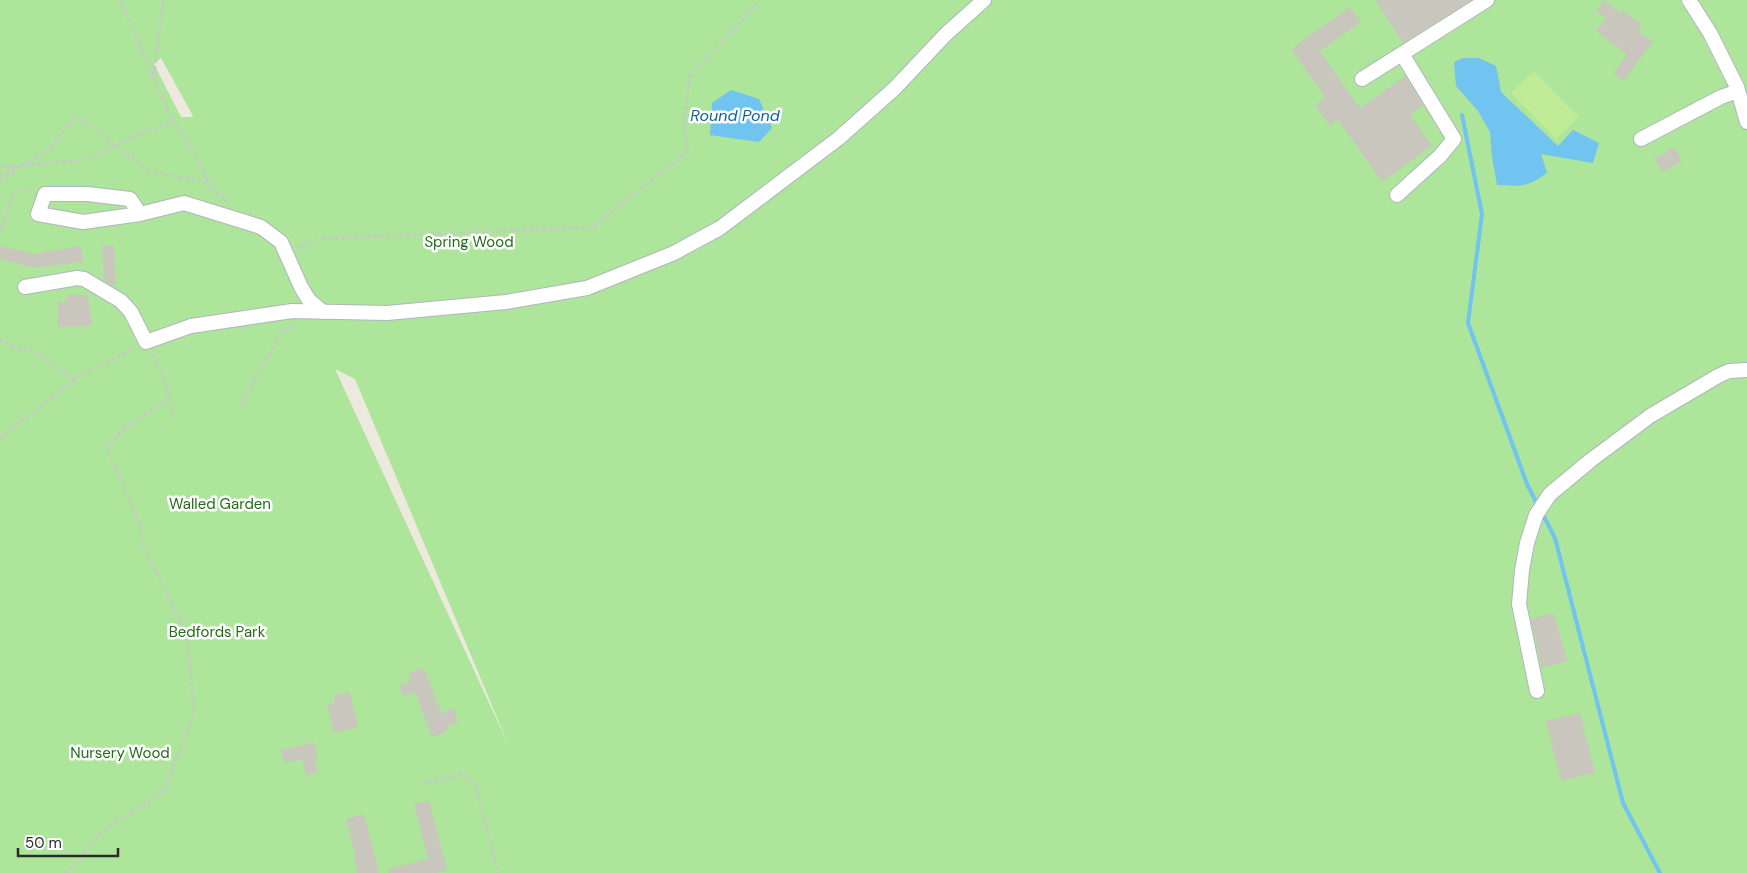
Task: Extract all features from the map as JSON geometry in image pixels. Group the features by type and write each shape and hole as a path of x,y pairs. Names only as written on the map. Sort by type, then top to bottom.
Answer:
{"street":[{"path":"25,287 77,278 84,279 121,301 131,312 146,342 191,326 292,311 387,313 515,301 587,288 674,253 720,228 839,138 895,88 946,34 984,0"},
{"path":"1362,79 1488,0"},
{"path":"1689,0 1710,33 1738,90 1747,122"},
{"path":"1397,195 1440,156 1454,139 1402,54"},
{"path":"1641,139 1738,90"},
{"path":"140,214 130,199 87,194 45,194 38,214 83,222 140,214 184,204 262,228 281,242 301,288 309,300 323,312"},
{"path":"1537,691 1519,604 1527,542 1536,515 1550,494 1590,460 1650,416 1718,376 1734,370 1747,370"}],"path":[{"path":"120,0 174,122 195,153 212,190 226,199 231,218"},
{"path":"154,77 163,0"},
{"path":"286,253 318,239 592,227 688,152 684,122 690,76 748,16 760,0"},
{"path":"0,176 45,153 77,116 147,170 174,176 208,180"},
{"path":"0,166 21,166 86,159 174,122"},
{"path":"0,181 21,166"},
{"path":"0,232 14,193 27,188 45,194"},
{"path":"240,407 282,331 299,323"},
{"path":"0,339 10,346 32,350 75,379"},
{"path":"0,438 75,379 146,342 163,377 175,418"},
{"path":"65,873 73,868 101,832 164,790 194,714 188,635 142,543 141,526 108,449 120,433 169,398"},
{"path":"422,784 462,776 475,783 498,873"}],"green space":[{"path":"0,0 1747,0 1747,873 0,873","holes":["161,58 193,116 192,117 181,117 154,64","335,369 355,379 509,746"]},
{"path":"1534,71 1579,117 1556,139 1511,93"}],"water":[{"path":"1463,58 1479,58 1496,66 1501,92 1558,146 1573,130 1599,143 1593,163 1541,154 1547,173 1529,184 1497,185 1490,132 1478,111 1456,86 1454,62"},
{"name":"Round Pond","path":"731,90 759,99 772,128 759,142 710,135 712,103"}],"building":[{"path":"1375,0 1471,0 1403,43"},
{"path":"1604,0 1621,13 1623,10 1642,25 1638,31 1653,42 1623,81 1613,73 1627,55 1596,31 1606,18 1596,11"},
{"path":"1350,7 1361,22 1320,51 1360,108 1405,76 1423,105 1410,115 1432,146 1382,182 1338,120 1330,126 1315,105 1325,97 1291,49"},
{"path":"1675,147 1682,161 1662,172 1654,159"},
{"path":"114,245 116,284 111,285 104,280 102,246"},
{"path":"0,246 34,254 81,246 83,262 33,268 0,259"},
{"path":"67,295 88,295 92,326 58,327 58,302 67,301"},
{"path":"1554,613 1567,661 1542,668 1531,619"},
{"path":"424,668 441,713 453,708 458,722 446,726 448,731 432,737 415,692 403,696 399,686 411,681 408,673"},
{"path":"350,692 358,727 334,733 327,704 335,702 334,696"},
{"path":"1580,713 1595,773 1561,781 1546,721"},
{"path":"314,742 318,758 315,759 318,772 306,775 302,759 284,763 281,750"},
{"path":"429,801 447,870 436,873 388,873 388,869 428,859 414,804"},
{"path":"364,814 379,873 357,873 354,858 356,857 346,819"}],"waterway":[{"path":"1462,115 1482,214 1468,323 1527,484 1538,506"},
{"path":"1542,513 1555,538 1623,803 1660,873"}],"park label":[{"name":"Spring Wood","path":"469,242"},
{"name":"Walled Garden","path":"220,504"},
{"name":"Bedfords Park","path":"217,632"},
{"name":"Nursery Wood","path":"120,753"}]}
